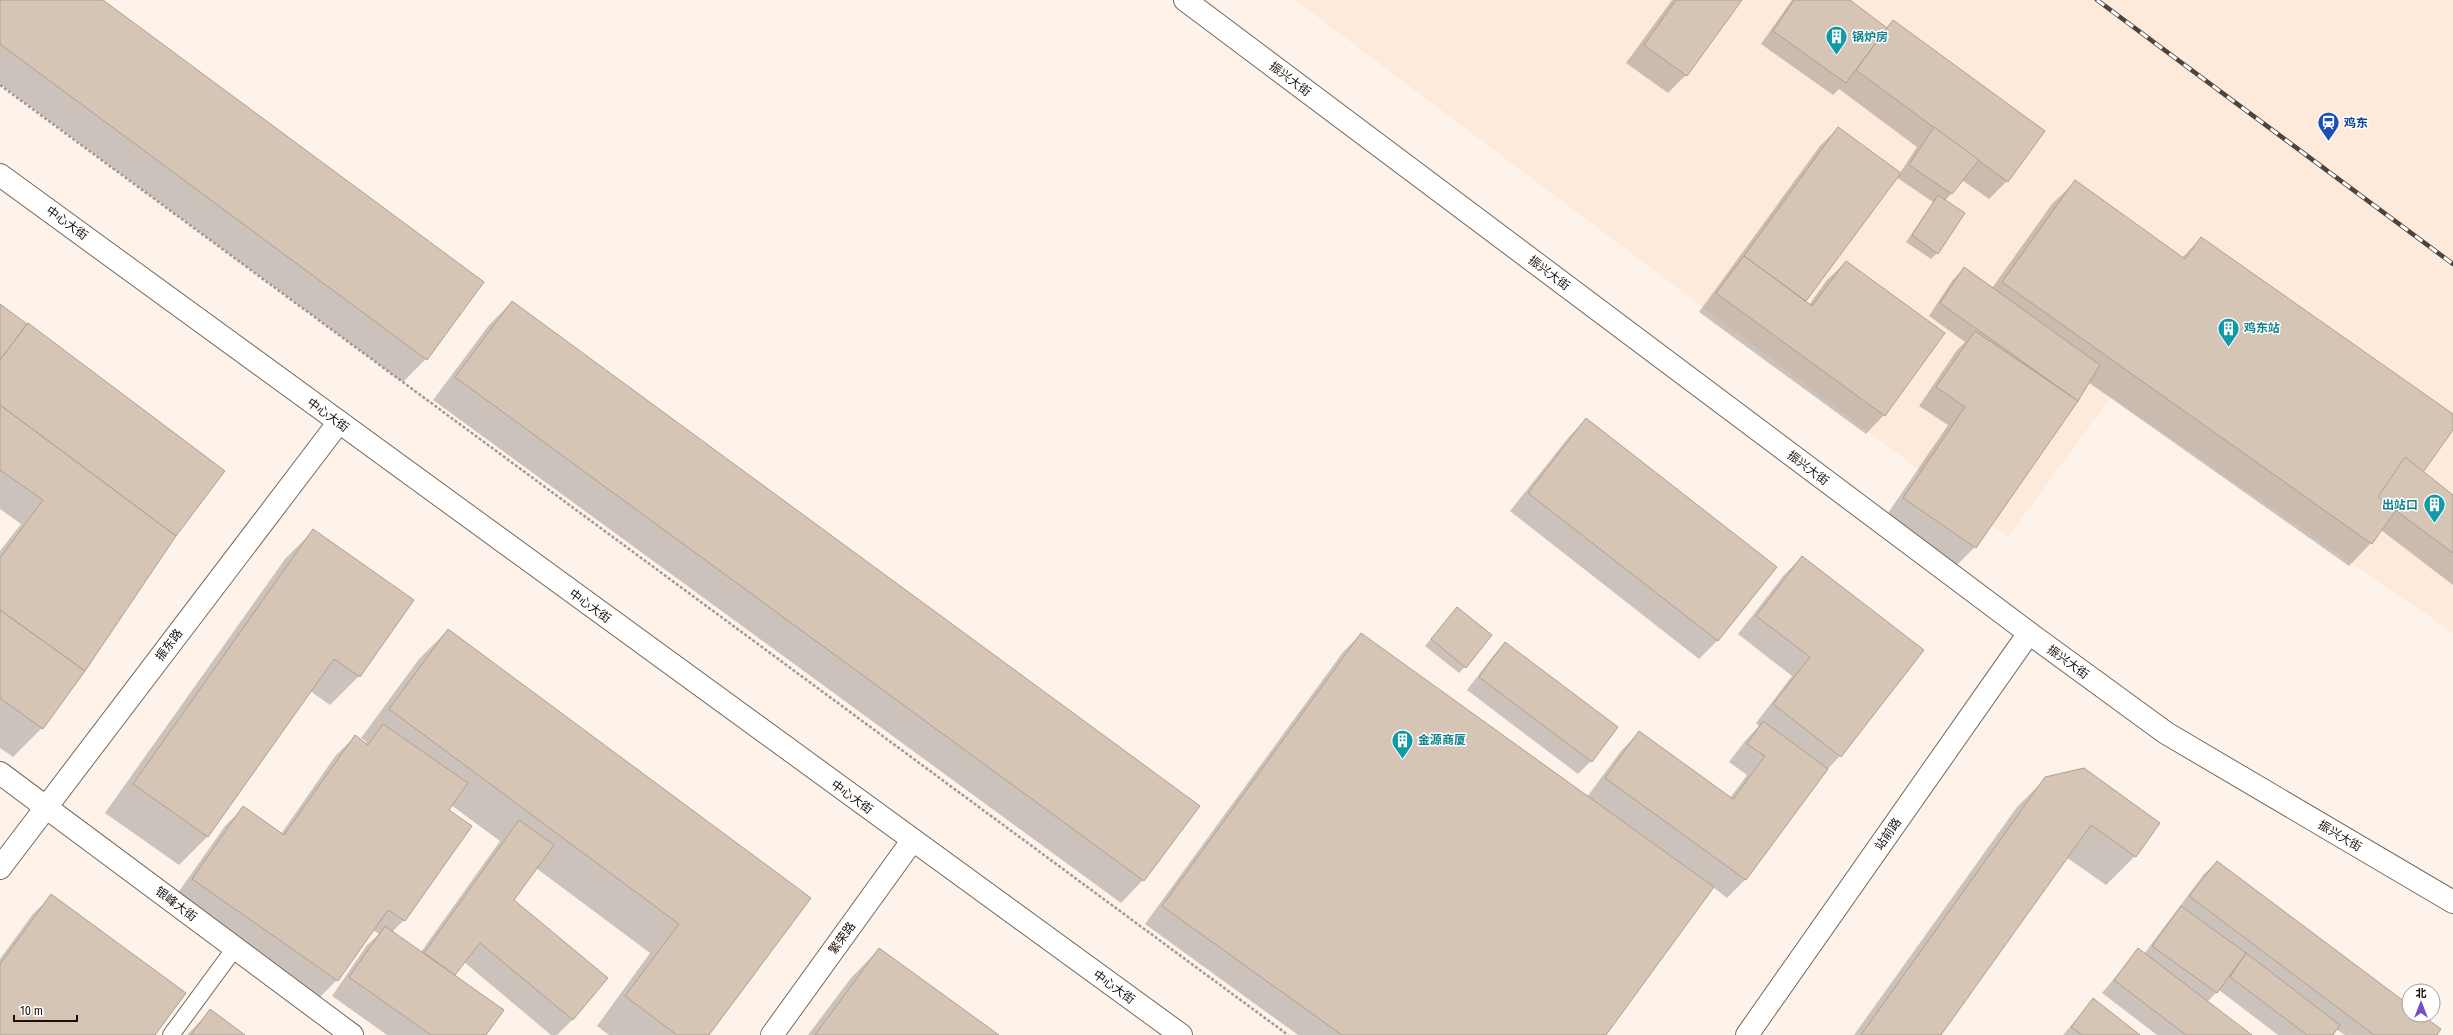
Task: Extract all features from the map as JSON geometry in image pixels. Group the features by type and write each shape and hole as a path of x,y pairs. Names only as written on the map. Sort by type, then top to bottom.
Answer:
{"street":[{"name":"振兴大街","path":"1185,0 2029,633 2166,733 2453,902"},
{"name":"中心大街","path":"0,175 912,841 1181,1035"},
{"name":"振东路","path":"0,868 339,422"},
{"name":"站前路","path":"1747,1035 2029,633"},
{"name":"银峰大街","path":"0,774 352,1035"},
{"name":"繁荣路","path":"772,1035 912,841"}],"lane":[{"path":"171,1035 235,948"}],"path":[{"path":"0,85 1288,1035"}],"shaded area":[{"path":"1295,0 2453,0 2453,633 2111,397 2008,537"}],"building":[{"path":"0,0 103,0 484,282 427,360 0,44"},
{"path":"1676,0 1742,0 1687,76 1644,45"},
{"name":"锅炉房","path":"1794,0 1850,0 1887,28 1846,83 1773,31"},
{"path":"1893,20 2045,131 2008,182 1856,70"},
{"path":"1838,127 1901,173 1806,301 1744,256"},
{"path":"1934,127 1979,160 1952,194 1909,165"},
{"name":"鸡东站","path":"2075,180 2185,259 2201,237 2453,414 2453,430 2372,544 2002,282"},
{"path":"1938,195 1965,213 1938,254 1912,235"},
{"path":"1744,256 1812,306 1846,261 1945,333 1885,416 1716,293"},
{"path":"1964,267 2100,365 2078,401 1940,303"},
{"path":"512,301 1200,806 1144,881 455,377"},
{"path":"0,304 27,324 0,360"},
{"path":"28,323 225,471 176,536 0,405 0,360"},
{"path":"1975,331 2078,401 1976,548 1903,498 1965,407 1936,387"},
{"path":"0,405 176,536 85,671 0,610 0,558 43,500 0,470"},
{"path":"1586,418 1777,567 1718,641 1528,493"},
{"name":"出站口","path":"2405,457 2453,495 2453,553 2378,497"},
{"path":"313,529 414,600 360,677 334,659 208,837 133,784"},
{"path":"1802,556 1924,650 1841,757 1773,704 1810,657 1756,616"},
{"path":"1457,607 1492,635 1466,668 1431,639"},
{"path":"0,610 85,671 43,729 0,698"},
{"path":"448,629 811,898 709,1035 677,1035 625,996 679,924 389,709"},
{"name":"金源商厦","path":"1361,633 1714,887 1606,1035 1342,1035 1162,906"},
{"path":"1505,642 1618,727 1592,762 1479,677"},
{"path":"1763,721 1828,769 1746,880 1605,778 1639,731 1733,799 1765,756 1747,744"},
{"path":"383,724 468,783 449,810 472,826 405,921 388,910 338,981 192,879 243,806 284,835 355,735 368,745"},
{"path":"2084,768 2160,823 2136,857 2091,825 1941,1035 1861,1035 2045,777"},
{"path":"519,820 554,845 514,900 608,978 573,1020 480,943 455,975 424,953"},
{"path":"2217,861 2401,999 2401,1023 2433,1023 2441,1029 2437,1035 2374,1035 2189,896"},
{"path":"51,894 186,993 155,1035 0,1035 0,964"},
{"path":"2181,906 2246,953 2217,993 2152,946"},
{"path":"385,926 504,1010 486,1035 431,1035 349,977"},
{"path":"879,948 999,1035 815,1035"},
{"path":"2138,948 2252,1035 2186,1035 2114,980"},
{"path":"2246,953 2340,1025 2333,1035 2307,1035 2230,977"},
{"path":"2093,998 2140,1035 2082,1035 2071,1027"},
{"path":"210,1009 245,1035 191,1035"}],"railway":[{"path":"2097,0 2453,264"}],"place":[{"name":"锅炉房","path":"1837,56"},
{"name":"鸡东","path":"2329,142"},
{"name":"鸡东站","path":"2228,348"},
{"name":"出站口","path":"2434,524"},
{"name":"金源商厦","path":"1403,760"}]}
